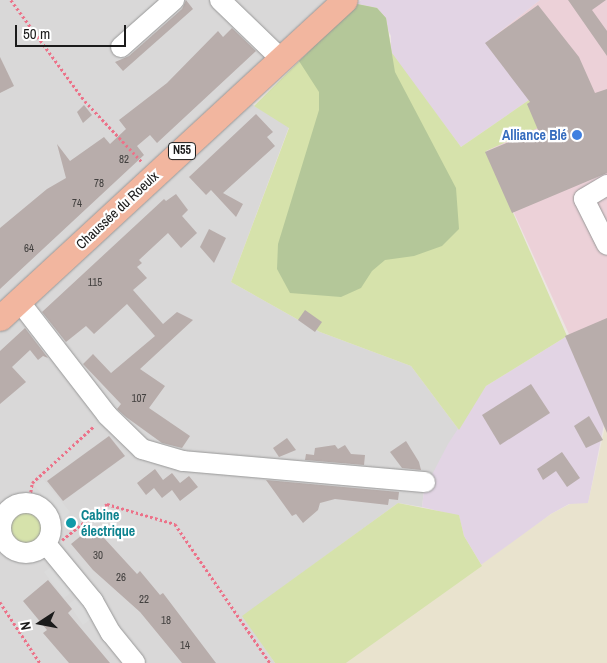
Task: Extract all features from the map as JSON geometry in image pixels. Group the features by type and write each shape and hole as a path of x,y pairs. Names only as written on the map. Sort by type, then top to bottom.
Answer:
{"main road":[{"name":"Chaussée du Roeulx","path":"0,318 345,0"}],"street":[{"path":"121,47 174,0"},
{"path":"220,0 281,60"},
{"path":"607,185 584,199 607,245"},
{"path":"19,301 107,415 142,449 182,461 425,482"},
{"path":"29,502 48,514 52,529 48,546 33,552 16,551 1,533 7,510 29,502"},
{"path":"48,546 93,601 111,633 135,663"}],"path":[{"path":"11,0 85,101 154,176"},
{"path":"29,502 32,483 107,415"},
{"path":"48,546 107,504 175,524 270,663"},
{"path":"0,602 40,663"}],"shaded area":[{"path":"0,0 345,0 240,97 289,127 231,282 320,332 411,366 459,430 424,490 422,507 398,503 243,616 275,663 0,663"},
{"path":"361,0 540,0 488,41 529,100 461,147 391,53 391,36 377,8 357,4"},
{"path":"540,0 607,0 607,418 486,151 540,126 529,100 488,41"},
{"path":"567,336 605,419 588,504 569,504 551,514 482,566 464,536 459,516 422,507 424,490 448,444 486,386"},
{"path":"607,418 607,663 346,663 551,514 570,504 588,503"},
{"path":"43,479 70,512 62,519 34,485"},
{"path":"52,566 73,591 64,598 44,572"},
{"path":"78,597 92,618 83,625 69,604"}],"green space":[{"path":"357,4 377,8 386,18 392,53 461,147 529,100 540,127 486,151 567,336 486,386 459,430 411,366 320,332 231,282 289,128 254,106"},
{"path":"357,4 377,8 386,18 395,72 456,188 459,229 442,246 414,256 385,260 372,271 361,288 341,297 290,293 277,269 278,244 319,110 319,92 299,61"},
{"path":"398,503 459,515 464,536 482,566 346,663 275,663 242,616"},
{"path":"30,506 38,509 44,515 47,527 44,539 38,545 22,548 14,545 8,539 5,523 8,515 14,509"}],"building":[{"path":"186,0 193,9 123,71 115,62 129,56 182,9"},
{"path":"568,0 606,0 592,10 607,31 607,56"},
{"path":"538,5 579,57 595,93 607,89 607,173 512,213 485,152 538,130 527,104 530,102 485,43"},
{"path":"232,28 256,51 157,143 150,135 137,146 144,155 0,289 0,228 47,189 66,178 57,144 70,161 104,137 110,144 126,129 119,120 167,83 218,31 223,37"},
{"path":"0,57 14,86 0,93"},
{"path":"84,105 92,115 83,123 77,112"},
{"path":"256,114 273,132 267,137 275,146 223,193 243,204 236,217 211,190 206,195 189,177"},
{"path":"176,194 188,210 182,216 197,233 181,248 168,233 139,260 142,263 137,267 147,278 133,290 163,324 177,312 193,320 140,369 165,386 149,408 190,436 182,448 162,443 126,417 117,409 121,404 83,364 93,354 111,373 155,336 127,304 94,334 86,326 66,342 42,312 164,199 166,201"},
{"path":"209,229 226,238 214,263 200,247"},
{"path":"305,310 322,322 315,332 298,320"},
{"path":"607,318 607,433 565,336"},
{"path":"25,328 48,358 43,356 38,360 30,350 12,367 26,382 0,404 0,351"},
{"path":"531,384 550,413 500,445 482,415"},
{"path":"589,416 603,440 586,448 574,426"},
{"path":"109,436 125,456 63,501 47,481"},
{"path":"287,438 296,450 279,457 273,448"},
{"path":"406,441 419,462 421,470 402,468 390,452"},
{"path":"335,445 338,449 345,445 351,454 365,455 364,465 305,460 306,454 314,455 315,448"},
{"path":"562,452 580,478 567,487 556,471 543,480 537,469"},
{"path":"155,469 163,480 172,473 180,483 189,476 198,487 180,501 172,490 162,498 154,488 146,495 137,483"},
{"path":"266,480 399,492 398,500 389,499 388,505 335,499 320,503 318,510 303,523 296,514 292,516"},
{"path":"93,526 137,574 140,571 160,595 163,593 216,663 182,663 140,612 93,570 71,544"},
{"path":"48,580 72,609 68,613 110,663 69,663 43,633 47,630 23,601"}],"place":[{"name":"Alliance Blé","path":"577,135"},
{"name":"Cabine électrique","path":"71,523"}]}
